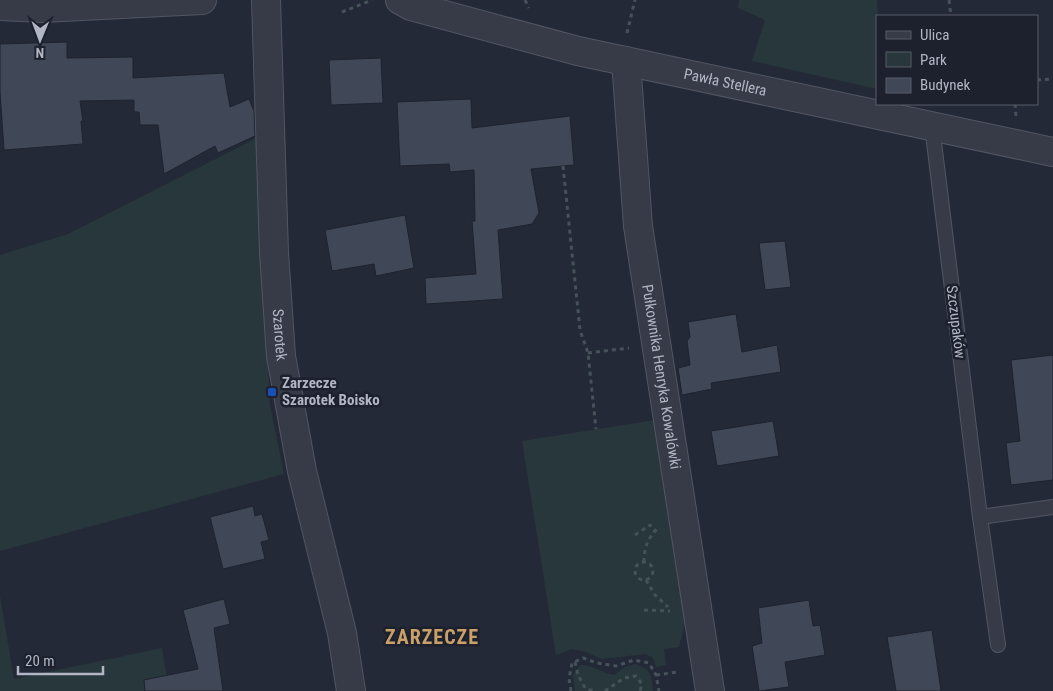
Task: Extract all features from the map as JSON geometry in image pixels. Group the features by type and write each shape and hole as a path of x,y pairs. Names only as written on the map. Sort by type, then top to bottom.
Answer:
{"street":[{"path":"0,6 42,8 187,0"},
{"name":"Szarotek","path":"266,0 274,253 282,356 302,471 342,633 352,691"},
{"name":"Pawła Stellera","path":"400,0 411,6 578,51 626,48 932,126 1053,152"},
{"name":"Pułkownika Henryka Kowalówki","path":"626,48 638,226 710,691"}],"lane":[{"name":"Szczupaków","path":"932,126 980,517 998,645"},
{"path":"980,517 1053,507"}],"path":[{"path":"342,12 373,0"},
{"path":"626,48 635,0"},
{"path":"949,0 951,15"},
{"path":"1038,80 1053,79"},
{"path":"563,166 580,330 588,353 596,429"},
{"path":"588,353 657,345"},
{"path":"635,535 650,525 655,531"},
{"path":"642,562 648,563 653,567 653,574 647,580 639,578 636,573 636,568 642,562"},
{"path":"644,610 656,612 676,611"},
{"path":"571,691 569,679 572,663 583,658 597,663 616,666 634,660 649,663 656,676 659,691"},
{"path":"575,662 578,675 585,688 593,691"},
{"path":"606,691 613,689 624,678 636,676 642,684 640,691"}],"green space":[{"path":"739,0 877,0 876,89 752,61 765,20 738,8"},
{"path":"263,135 264,277 270,405 284,474 0,551 0,255 68,234"},
{"path":"655,420 670,508 685,623 679,647 664,649 666,665 656,667 653,658 646,654 601,659 586,652 572,649 556,655 522,441"},
{"path":"0,596 14,679 162,648 169,691 0,691"},
{"path":"635,664 650,673 653,691 575,691 573,675 580,665 590,666 614,675 625,667"}],"building":[{"path":"67,42 67,58 133,57 133,78 224,73 230,107 249,99 254,111 255,136 218,153 215,146 164,174 158,125 140,125 139,112 134,112 134,100 80,101 83,121 81,121 83,144 4,150 0,92 0,44"},
{"path":"381,58 383,103 331,105 329,60"},
{"path":"471,99 472,128 570,116 574,165 531,169 539,213 532,224 498,230 503,299 426,304 425,278 476,274 472,221 475,221 474,170 450,172 449,164 400,166 397,102"},
{"path":"405,215 414,268 376,276 374,264 332,271 325,230"},
{"path":"785,241 791,287 765,290 759,243"},
{"path":"736,314 742,352 777,345 781,372 711,383 712,389 682,395 678,368 690,365 687,341 690,337 688,322"},
{"path":"1053,355 1053,480 1011,485 1006,443 1020,441 1011,360"},
{"path":"773,421 779,456 717,466 711,431"},
{"path":"253,506 255,516 262,514 269,540 261,542 265,559 223,569 210,517"},
{"path":"224,599 230,624 214,628 223,691 145,691 144,680 198,669 183,610"},
{"path":"809,600 813,626 820,625 825,655 785,662 789,687 759,691 752,646 762,643 758,608"},
{"path":"932,630 941,691 896,691 887,637"}],"place":[{"name":"Zarzecze Szarotek Boisko","path":"272,392"}],"district":[{"name":"ZARZECZE","path":"432,637"}]}
